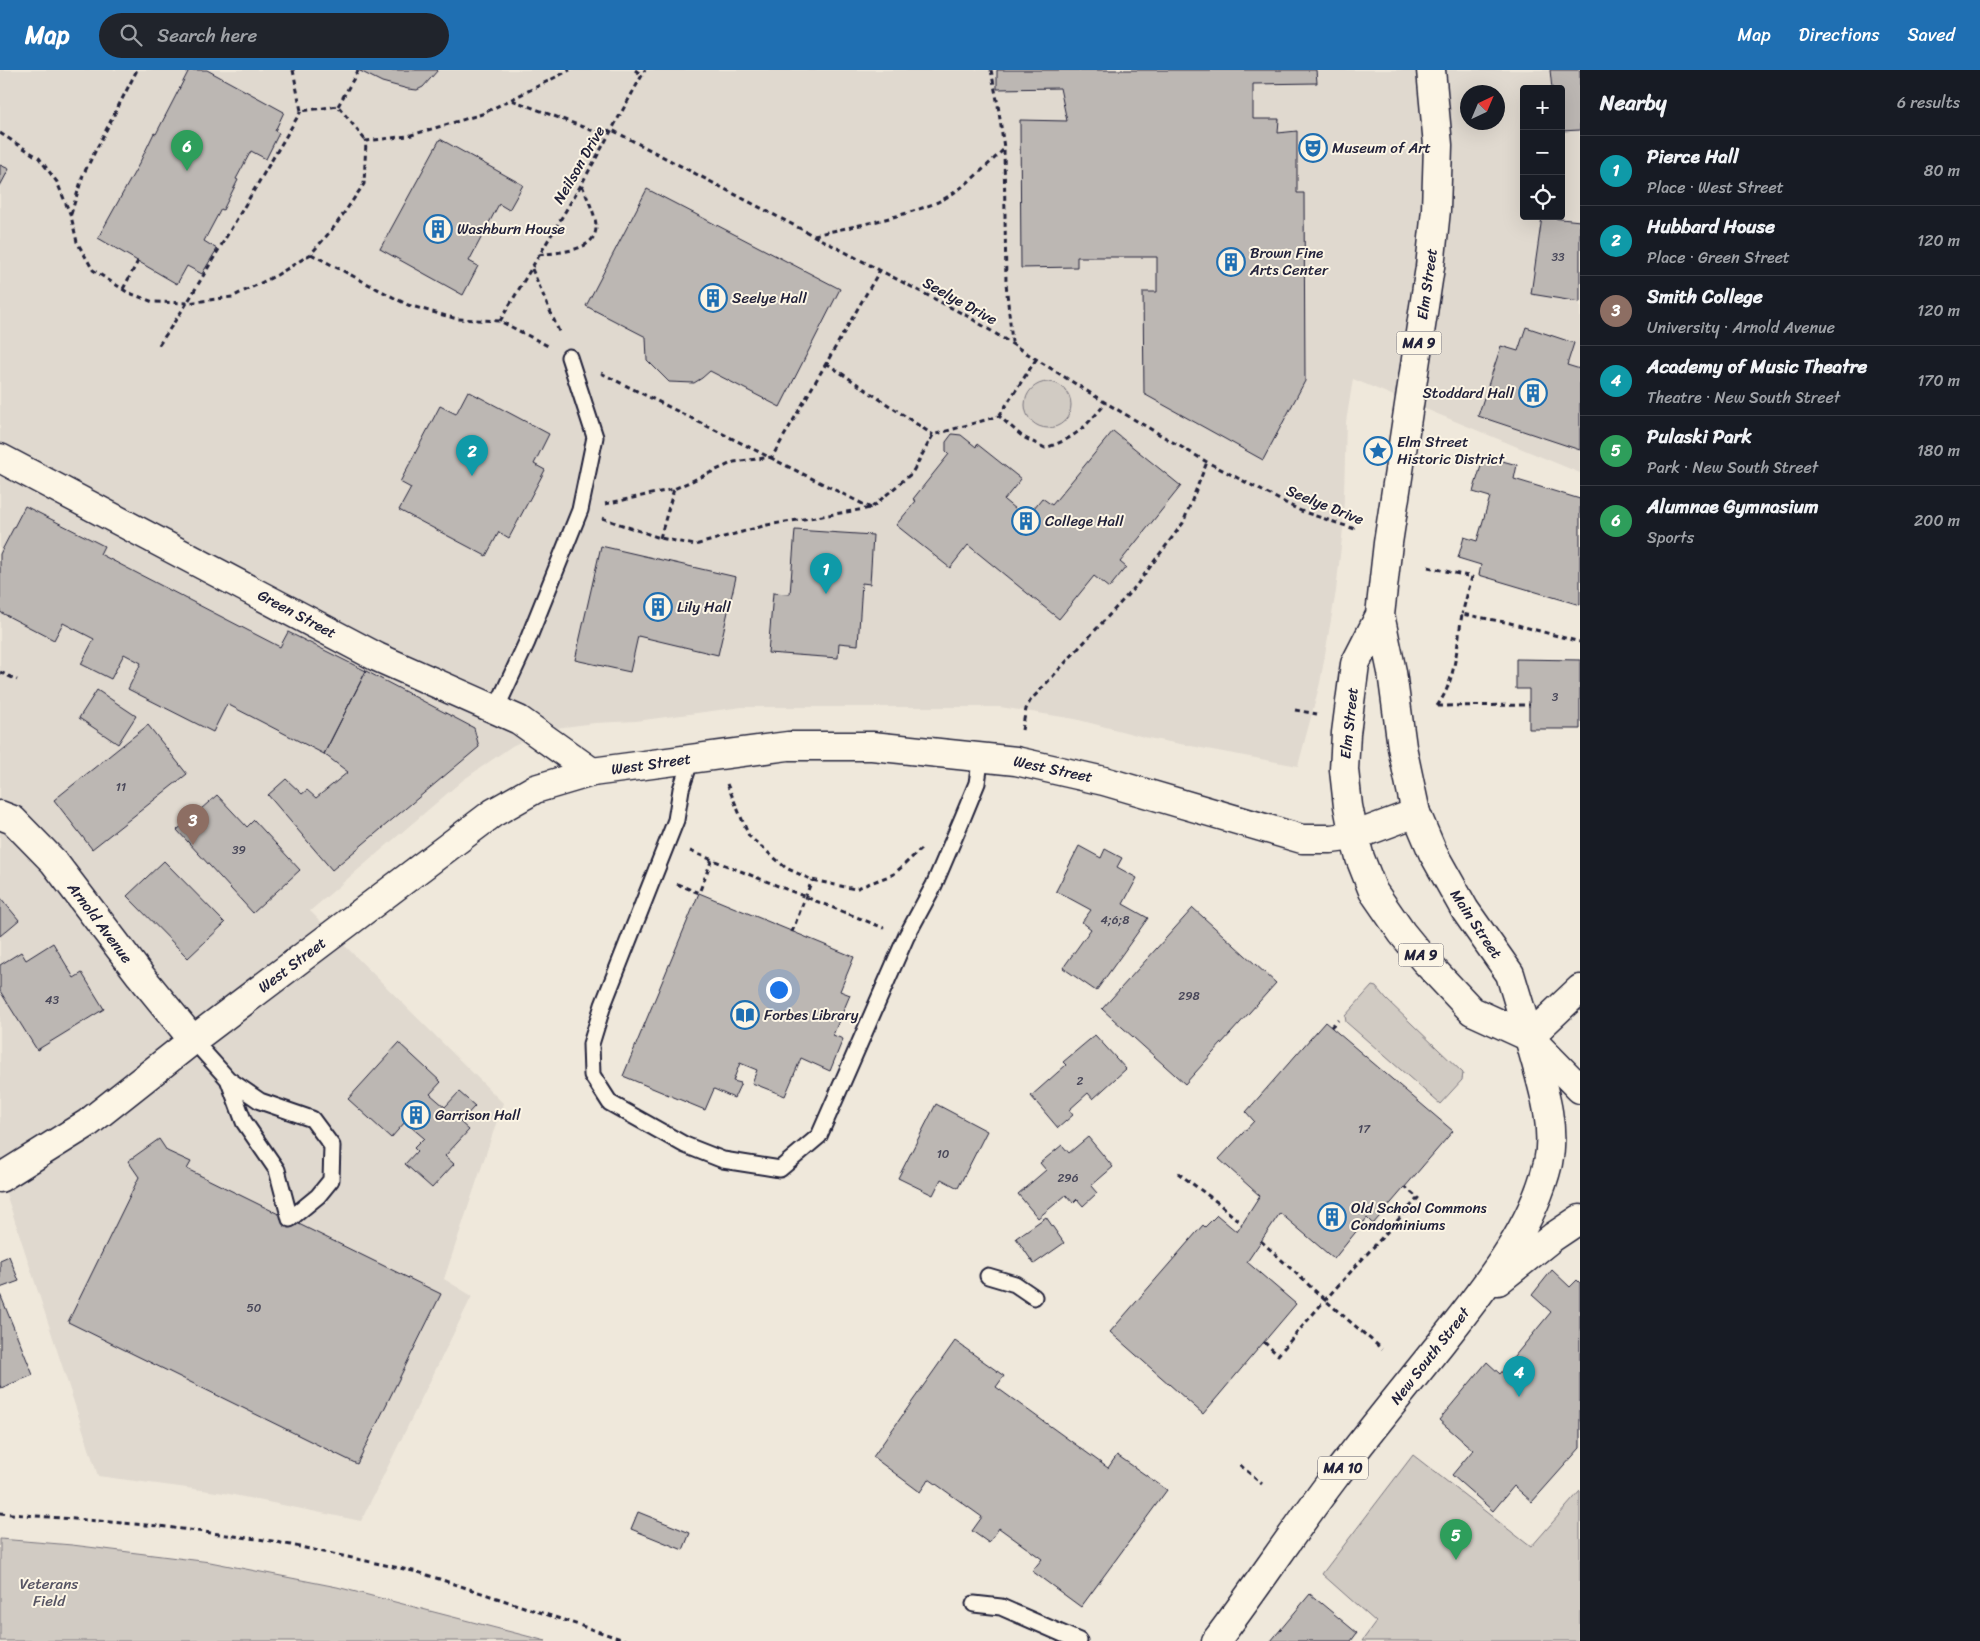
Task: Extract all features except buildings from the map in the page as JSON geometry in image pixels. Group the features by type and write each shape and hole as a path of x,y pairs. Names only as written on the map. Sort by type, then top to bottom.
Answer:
{"main road":[{"name":"Elm Street","path":"1416,813 1402,747 1392,672 1380,616 1388,544 1430,267 1436,210 1438,145 1431,70"},
{"name":"Green Street","path":"0,458 377,656 519,720 592,772"},
{"name":"Elm Street","path":"1354,836 1344,770 1349,706 1355,664 1380,616"},
{"name":"West Street","path":"0,1178 88,1123 193,1040 493,813 535,789 592,772 788,746 872,746 1016,760 1104,781 1302,839 1331,839 1354,836 1416,813"},
{"name":"Main Street","path":"1416,813 1433,852 1465,910 1510,974 1529,1037"},
{"name":"Arnold Avenue","path":"0,815 13,820 54,862 140,975 193,1040"},
{"name":"Main Street","path":"1354,836 1360,858 1373,891 1402,933 1425,961 1472,1011 1529,1037 1580,1089"},
{"path":"1529,1037 1580,989"},
{"name":"New South Street","path":"1216,1641 1332,1481 1475,1299 1512,1246 1532,1207 1548,1163 1551,1142 1550,1121 1529,1037"},
{"name":"MA 10","path":"1475,1299 1553,1237 1580,1219"}],"lane":[{"path":"496,709 527,642 580,510 595,437 569,357"},
{"path":"691,759 681,788 676,820 604,1005 591,1044 592,1075 610,1103 685,1145 723,1160 780,1169 819,1136 906,937 934,885 977,783 981,756"},
{"path":"193,1040 228,1079 260,1101 312,1119 332,1146 331,1180 318,1196 290,1220 277,1170 244,1122 228,1079"},
{"path":"988,1276 1015,1284 1034,1297"},
{"path":"974,1604 1002,1607 1079,1641"}],"path":[{"path":"71,216 83,175 137,70"},
{"path":"159,345 187,303 301,111 293,70"},
{"path":"338,106 358,70"},
{"path":"366,141 408,136 482,114 570,70"},
{"path":"636,70 642,75"},
{"name":"Neilson Drive","path":"500,321 581,184 645,70"},
{"path":"991,70 1004,148 1006,283 1012,342"},
{"name":"Seelye Drive","path":"512,100 596,132 612,130 969,317 1012,342 1106,403 1207,462 1301,511 1348,526 1388,544"},
{"path":"0,133 39,158 57,182 71,216 77,242 93,270 123,289 153,302 187,303 232,296 277,275 311,254 336,226 364,184 366,141 338,106"},
{"path":"301,111 338,106"},
{"path":"813,235 880,220 939,201 984,169 1004,148"},
{"path":"539,255 585,246 595,237 597,225 581,184"},
{"path":"311,254 408,305 457,319 500,321 870,508"},
{"path":"123,289 138,261"},
{"path":"531,268 569,357"},
{"path":"772,457 880,270"},
{"path":"580,510 660,538 695,545 767,525 870,508 912,473 933,435 999,416 1037,358"},
{"path":"826,363 933,435"},
{"path":"999,416 1023,437 1045,448 1061,442 1083,429 1106,403"},
{"path":"580,510 674,488 734,462 772,457"},
{"path":"1021,736 1026,709 1030,701 1135,588 1183,523 1207,462"},
{"path":"660,538 674,488"},
{"path":"1428,568 1472,577 1462,614 1450,684 1446,695 1437,706 1530,705"},
{"path":"1462,614 1510,623 1580,642"},
{"path":"0,672 17,680"},
{"path":"1295,710 1321,714"},
{"path":"725,778 749,836 786,868 812,880 855,889 894,874 926,844"},
{"path":"668,842 906,937"},
{"path":"656,875 699,893 712,859"},
{"path":"792,932 812,880"},
{"path":"1331,1027 1338,1020"},
{"path":"1178,1173 1217,1202 1242,1224"},
{"path":"1264,1342 1278,1355 1325,1300 1418,1198 1405,1187"},
{"path":"1261,1241 1382,1349"},
{"path":"1240,1465 1262,1484"},
{"path":"0,1513 160,1526 272,1540 418,1572 627,1641"}],"shaded area":[{"path":"0,70 1580,70 1580,473 1353,379 1346,422 1343,529 1336,591 1320,683 1298,766 1148,738 1075,719 1000,707 742,707 636,721 595,723 548,729 512,746 463,780 310,911 503,1103 444,1279 472,1296 361,1521 224,1493 98,1476 0,1175"}],"green space":[{"path":"1043,382 1053,382 1067,392 1071,405 1067,418 1061,424 1053,428 1043,428 1029,418 1025,410 1025,400 1035,386"},
{"path":"1372,986 1376,987 1386,999 1463,1073 1462,1080 1440,1104 1346,1022 1345,1016"},
{"path":"1413,1455 1531,1547 1580,1491 1580,1641 1362,1641 1376,1622 1322,1574"},
{"name":"Veterans Field","path":"0,1539 72,1545 210,1562 337,1587 546,1641 0,1641"}],"place":[{"name":"Museum of Art","path":"1313,148"},
{"name":"Alumnae Gymnasium","path":"187,171"},
{"name":"Washburn House","path":"438,229"},
{"name":"Brown Fine Arts Center","path":"1231,262"},
{"name":"Seelye Hall","path":"713,298"},
{"name":"Stoddard Hall","path":"1533,393"},
{"name":"Elm Street Historic District","path":"1378,451"},
{"name":"Hubbard House","path":"472,476"},
{"name":"College Hall","path":"1026,521"},
{"name":"Pierce Hall","path":"826,594"},
{"name":"Lily Hall","path":"658,607"},
{"name":"Smith College","path":"193,845"},
{"name":"Forbes Library","path":"745,1015"},
{"name":"Garrison Hall","path":"416,1115"},
{"name":"Old School Commons Condominiums","path":"1332,1217"},
{"name":"Academy of Music Theatre","path":"1519,1397"},
{"name":"Pulaski Park","path":"1456,1560"}]}
